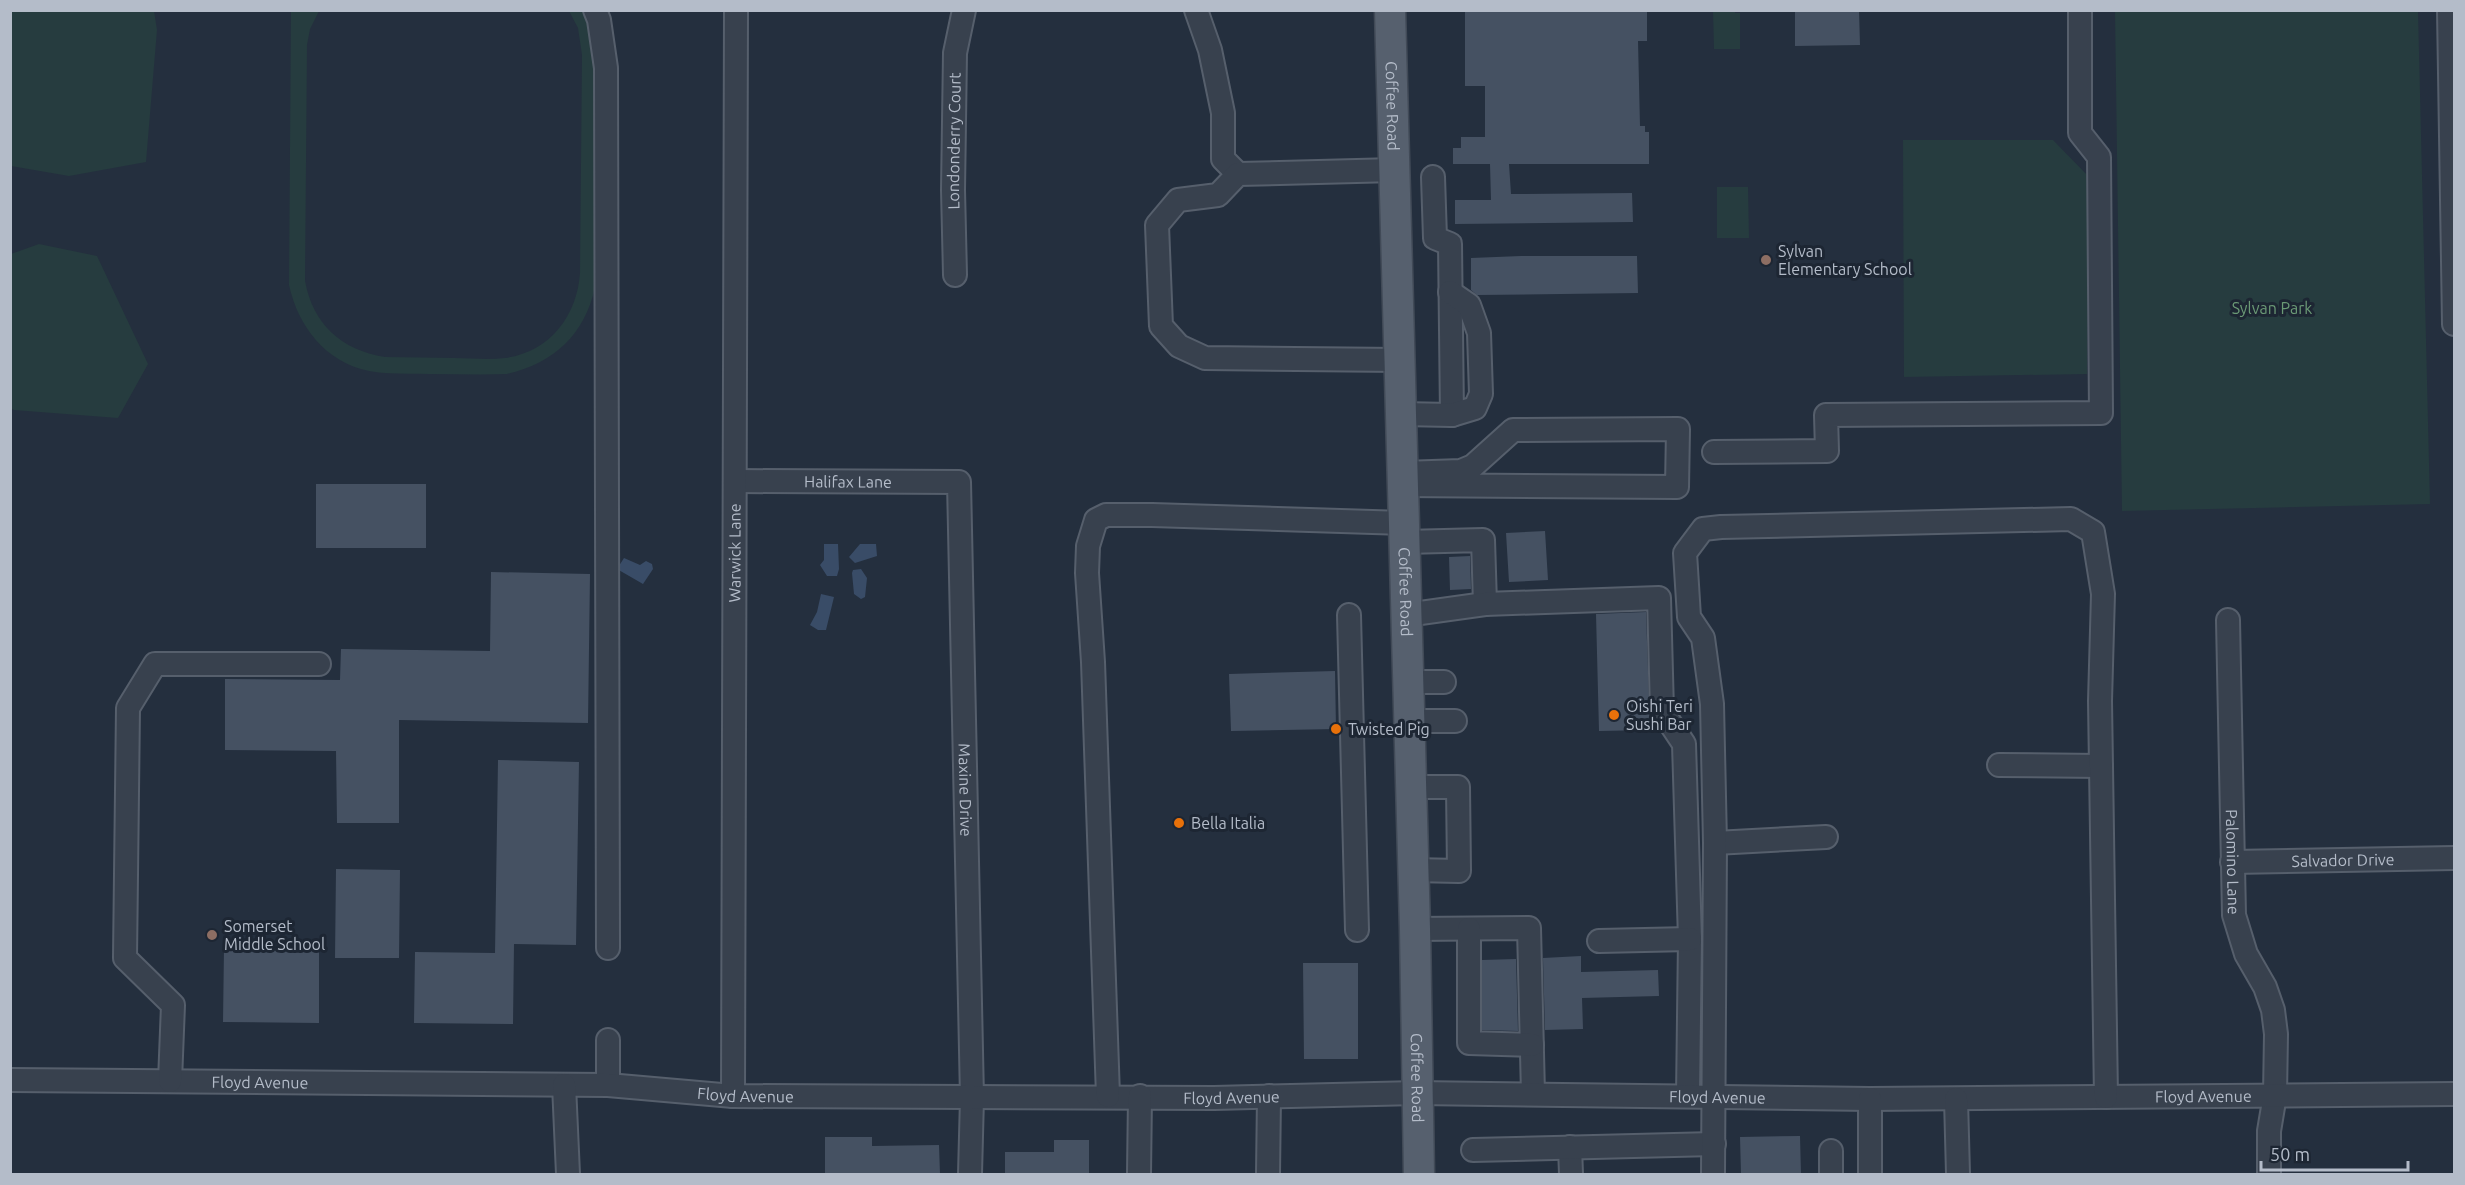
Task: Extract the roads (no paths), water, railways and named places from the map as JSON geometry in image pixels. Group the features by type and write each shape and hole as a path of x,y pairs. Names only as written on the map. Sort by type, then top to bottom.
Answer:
{"main road":[{"name":"Coffee Road","path":"1390,10 1415,929 1419,1174"}],"street":[{"path":"595,10 599,20 606,68 608,948"},
{"name":"Warwick Lane","path":"733,1096 736,10"},
{"name":"Londonderry Court","path":"955,275 953,190 955,53 964,10"},
{"path":"1196,10 1210,50 1223,113 1223,159 1238,174"},
{"path":"1714,452 1827,451 1826,415 2100,413 2099,157 2080,133 2080,10"},
{"path":"2450,10 2454,324"},
{"path":"1395,170 1238,174 1218,195 1178,200 1157,225 1161,326 1179,346 1205,358 1400,360"},
{"path":"1433,177 1435,238 1450,244 1452,415"},
{"path":"1401,414 1452,415 1475,408 1481,394 1479,333 1469,305 1450,292"},
{"path":"1678,429 1677,486 1403,479 1461,471 1473,466 1513,430 1678,429"},
{"name":"Halifax Lane","path":"736,481 959,482"},
{"name":"Maxine Drive","path":"959,482 972,1098 970,1174"},
{"path":"1108,1096 1093,662 1087,573 1088,546 1096,520 1107,515 1152,515 1483,540 1485,604"},
{"path":"1713,1174 1715,843 1712,704 1703,638 1689,617 1685,553 1703,529 2071,519 2093,532 2103,594 2101,766 2106,1097"},
{"path":"1406,615 1485,604 1659,598 1662,711 1684,744 1690,939 1689,1096"},
{"path":"1349,615 1357,930"},
{"name":"Palomino Lane","path":"2228,620 2234,915 2246,954 2265,987 2273,1010 2276,1034 2275,1095 2269,1131 2269,1174"},
{"path":"170,1081 173,1005 125,958 128,708 155,664 319,664"},
{"path":"1408,682 1444,681"},
{"path":"1409,721 1455,721"},
{"path":"1999,765 2101,766"},
{"path":"1411,787 1458,788 1459,871 1413,870"},
{"path":"1715,843 1826,837"},
{"name":"Salvador Drive","path":"2232,862 2454,858"},
{"path":"1469,928 1469,1043 1532,1045"},
{"path":"1415,929 1529,928 1533,1094"},
{"path":"1599,941 1690,939"},
{"path":"608,1040 608,1085"},
{"name":"Floyd Avenue","path":"10,1080 564,1084 608,1085 733,1096 972,1098 1417,1093 1870,1100 2454,1094"},
{"path":"564,1084 568,1174"},
{"path":"1139,1174 1140,1096"},
{"path":"1268,1174 1269,1096"},
{"path":"1956,1099 1958,1174"},
{"path":"1870,1100 1870,1174"},
{"path":"1473,1150 1714,1144"},
{"path":"1570,1147 1571,1174"},
{"path":"1831,1151 1831,1174"}],"water":[{"path":"824,544 838,544 837,576 827,576 820,565 824,560"},
{"path":"860,544 876,544 877,556 855,563 849,557"},
{"path":"624,558 640,565 646,561 652,564 653,569 643,584 617,569"},
{"path":"861,569 867,578 865,597 861,599 854,594 852,573 853,570"},
{"path":"821,594 834,597 826,630 818,630 810,625 817,612"}],"place":[{"name":"Sylvan Elementary School","path":"1766,260"},
{"name":"Oishi Teri Sushi Bar","path":"1614,715"},
{"name":"Twisted Pig","path":"1336,729"},
{"name":"Bella Italia","path":"1179,823"},
{"name":"Somerset Middle School","path":"212,935"}],"park label":[{"name":"Sylvan Park","path":"2272,308"}]}
